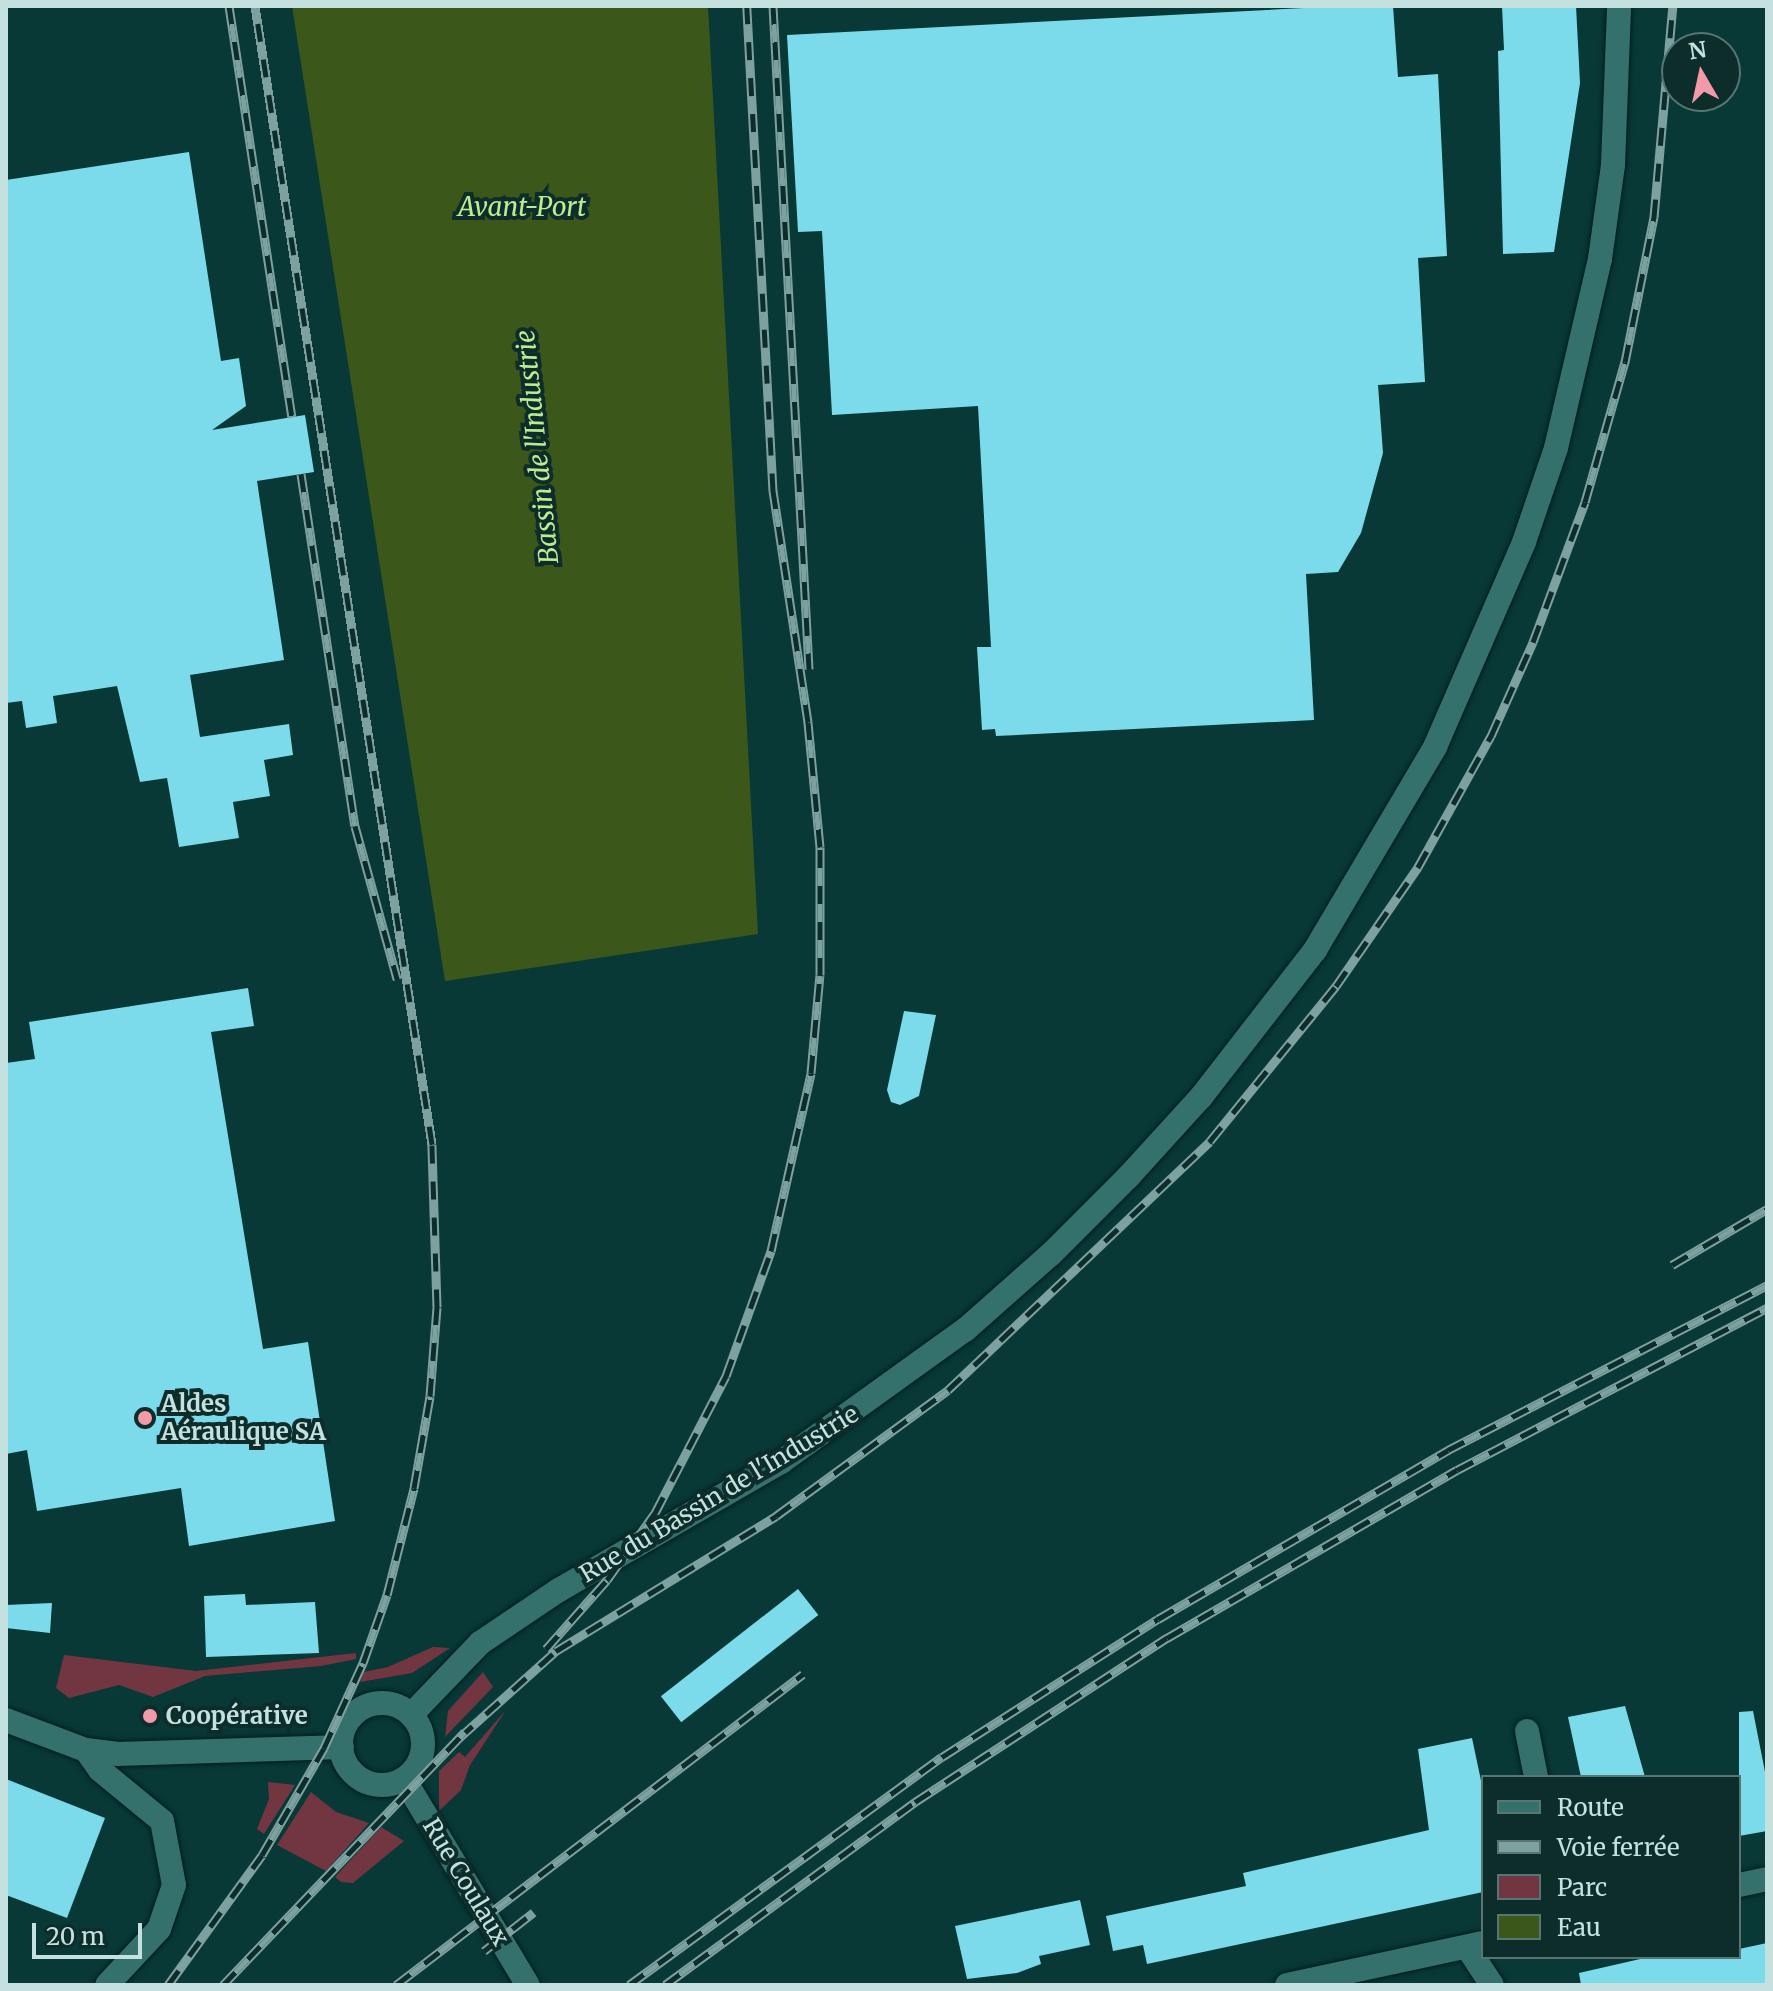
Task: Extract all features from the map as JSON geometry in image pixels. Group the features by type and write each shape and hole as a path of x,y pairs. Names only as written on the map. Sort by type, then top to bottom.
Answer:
{"street":[{"name":"Rue du Bassin de l'Industrie","path":"411,1715 480,1643 571,1582 781,1462 965,1330 1051,1254 1129,1176 1201,1097 1315,950 1435,747 1524,542 1556,448 1584,343 1602,243 1613,165 1619,6"},
{"path":"390,1703 411,1715 424,1742 418,1766 404,1779 387,1785 363,1781 346,1764 342,1747 347,1722 371,1704 390,1703"},
{"path":"6,1720 86,1750 145,1755 342,1747"},
{"path":"1527,1731 1536,1775"},
{"path":"86,1750 100,1770 162,1821 170,1843 174,1885 159,1929 107,1985"},
{"name":"Rue Coulaux","path":"404,1779 528,1985"},
{"path":"1741,1885 1767,1879"},
{"path":"1287,1985 1475,1945 1492,1985"}],"green space":[{"path":"433,1647 450,1648 412,1673 360,1682 364,1672 388,1667"},
{"path":"356,1653 356,1659 321,1666 205,1676 153,1697 119,1685 69,1698 56,1688 64,1655 196,1671"},
{"path":"483,1672 493,1687 445,1737 448,1711"},
{"path":"506,1710 470,1765 461,1790 439,1811 439,1771 459,1752 465,1757"},
{"path":"268,1782 295,1785 264,1834 257,1829 269,1799"},
{"path":"311,1792 336,1812 369,1823 326,1871 277,1845"},
{"path":"381,1827 404,1841 353,1883 341,1882 335,1877"}],"water":[{"name":"Avant-Port","path":"292,6 708,6 758,934 445,981"}],"building":[{"path":"1342,6 1393,6 1398,77 1438,74 1447,256 1418,258 1425,382 1378,385 1383,453 1361,533 1338,572 1306,574 1314,720 996,736 995,729 982,730 977,647 991,647 978,406 832,415 822,231 798,232 787,35"},
{"path":"1502,6 1576,6 1580,83 1554,252 1503,254 1498,51 1504,50"},
{"path":"189,152 221,361 239,358 246,406 212,430 305,415 314,472 257,481 284,660 190,675 200,737 289,724 293,755 264,760 270,796 233,802 239,838 179,847 167,778 140,782 117,686 53,696 57,723 26,728 22,701 6,703 6,180"},
{"path":"248,988 254,1026 211,1032 263,1349 308,1342 335,1521 189,1546 181,1488 37,1511 27,1450 6,1454 6,1063 35,1059 29,1022"},
{"path":"904,1011 936,1015 919,1096 900,1105 891,1102 887,1090"},
{"path":"798,1589 818,1615 681,1722 661,1696"},
{"path":"245,1594 246,1605 315,1602 319,1653 206,1657 204,1596"},
{"path":"52,1603 50,1633 6,1628 6,1605"},
{"path":"1625,1706 1644,1775 1581,1775 1568,1717"},
{"path":"1753,1711 1767,1782 1767,1831 1741,1836 1739,1775 1739,1712"},
{"path":"1472,1738 1481,1781 1481,1892 1147,1964 1143,1945 1113,1951 1106,1916 1246,1886 1243,1873 1429,1830 1418,1749"},
{"path":"6,1779 105,1818 67,1918 6,1895"},
{"path":"1080,1900 1090,1945 1039,1956 1041,1964 1017,1973 967,1979 955,1926"},
{"path":"1767,1943 1767,1985 1581,1985 1579,1973 1640,1959 1741,1959 1741,1949"}],"railway":[{"path":"229,6 292,417"},
{"path":"168,1985 262,1855 324,1748 363,1663 387,1595 414,1488 430,1396 437,1307 432,1144 255,6"},
{"path":"546,1649 607,1580 655,1513 726,1376 771,1251 811,1073 820,975 820,847 808,722 773,491 747,6"},
{"path":"773,6 809,669"},
{"path":"459,1738 556,1651 776,1516 948,1390 1210,1141 1336,986 1418,867 1491,736 1533,642 1585,502 1625,362 1654,217 1673,6"},
{"path":"301,474 355,826 397,979"},
{"path":"1672,1265 1767,1209"},
{"path":"629,1985 942,1757 1158,1619 1448,1450 1767,1285"},
{"path":"665,1985 915,1802 1167,1638 1457,1470 1767,1308"},
{"path":"396,1985 803,1674"},
{"path":"223,1985 465,1732"},
{"path":"484,1951 534,1912"}],"place":[{"name":"Aldes Aéraulique SA","path":"145,1418"},
{"name":"Coopérative","path":"150,1716"}],"water label":[{"name":"Bassin de l'Industrie","path":"537,447"}]}
